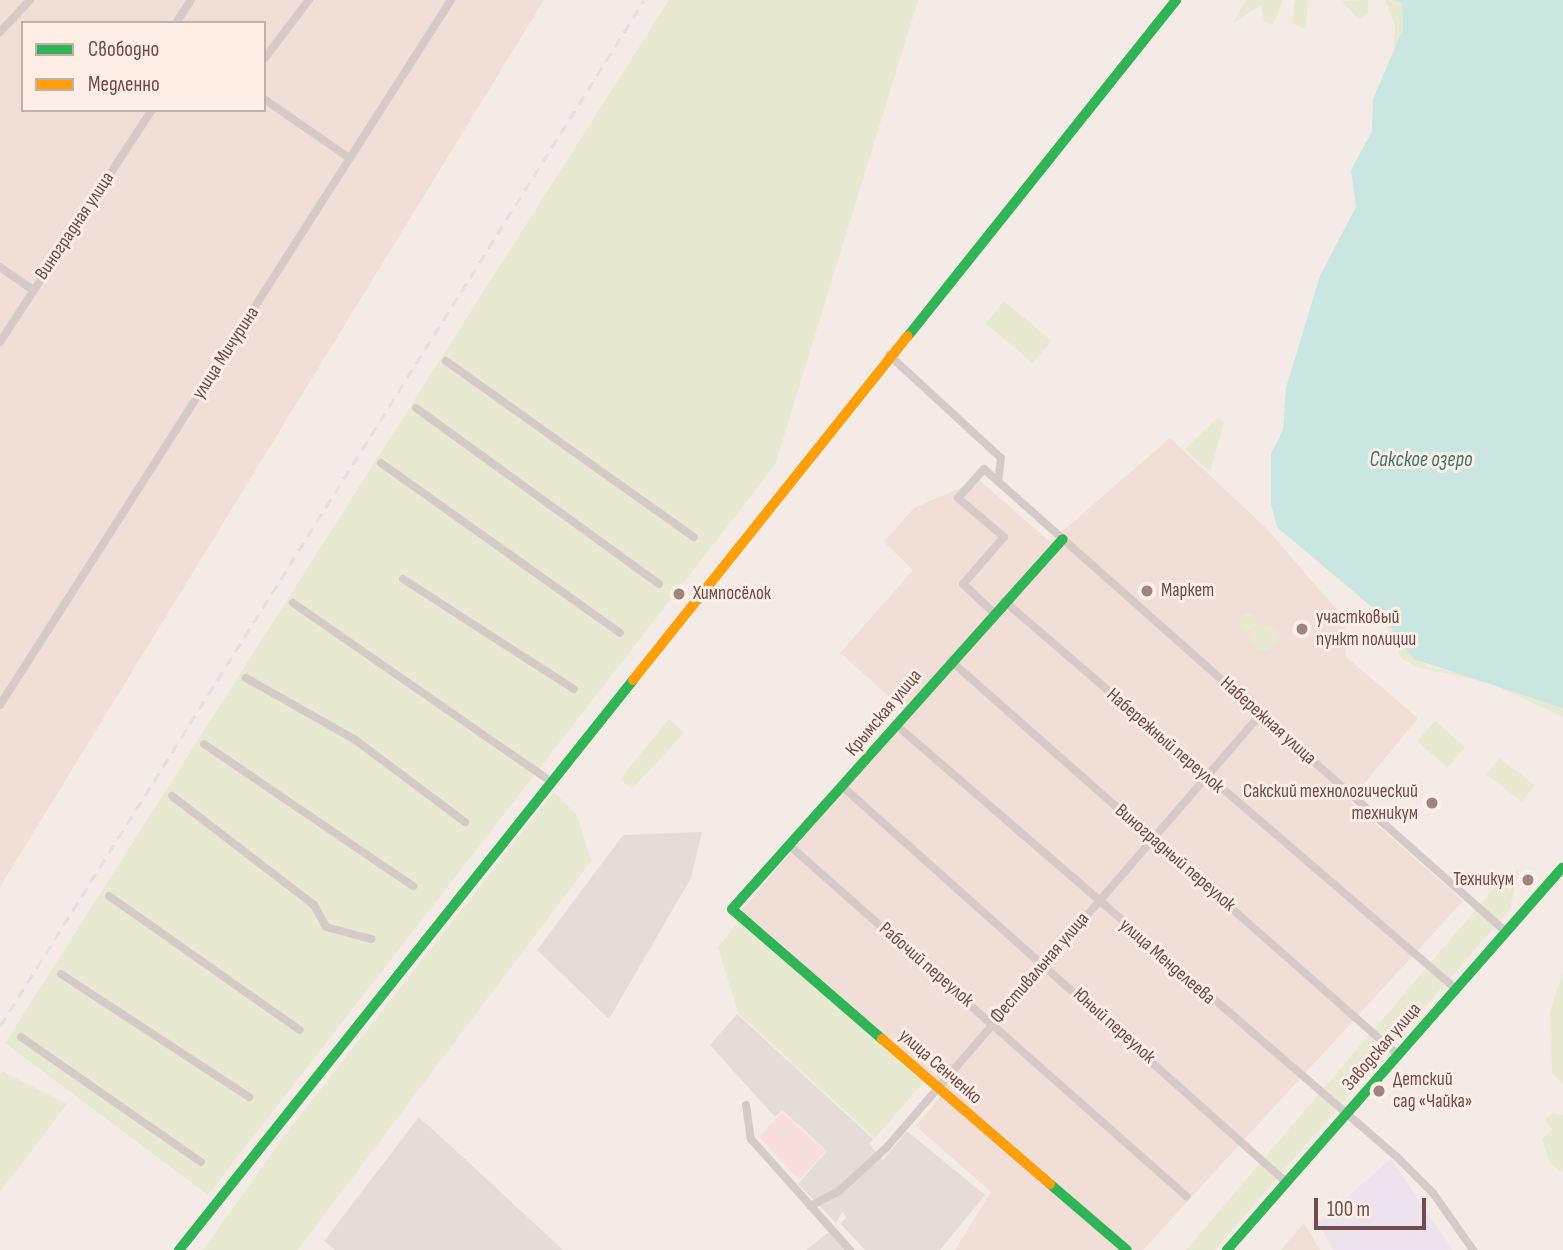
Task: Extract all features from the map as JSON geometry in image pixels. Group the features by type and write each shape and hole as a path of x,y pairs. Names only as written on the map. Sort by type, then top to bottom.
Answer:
{"main road":[{"path":"179,1250 549,780 1176,0"},
{"name":"Крымская улица","path":"732,909 844,788 895,724 993,612 1063,539"},
{"name":"Заводская улица","path":"1227,1250 1399,1056 1504,931 1563,867"},
{"name":"улица Сенченко","path":"732,909 1127,1250"},
{"path":"190,1250 216,1202"}],"street":[{"path":"0,32 30,0"},
{"path":"177,21 191,0"},
{"path":"266,55 309,0"},
{"name":"улица Мичурина","path":"0,705 348,157 451,0"},
{"path":"266,100 348,157"},
{"name":"Виноградная улица","path":"0,342 151,112"},
{"path":"0,267 33,290"},
{"path":"889,355 1001,458 998,481"},
{"path":"446,361 694,537"},
{"path":"416,408 659,584"},
{"path":"381,463 620,633"},
{"path":"993,612 963,584 1004,537 958,498 984,469 998,481"},
{"name":"Набережная улица","path":"998,481 1259,716 1504,931"},
{"path":"404,579 574,689"},
{"name":"Набережный переулок","path":"1004,600 1456,989"},
{"path":"293,603 549,780"},
{"name":"Виноградный переулок","path":"951,661 1399,1056"},
{"path":"246,678 354,739 465,822"},
{"name":"Фестивальная улица","path":"810,1206 839,1191 887,1147 1259,716"},
{"name":"улица Менделеева","path":"895,724 1428,1187 1473,1250"},
{"path":"204,744 413,886"},
{"name":"Юный переулок","path":"844,788 1287,1183"},
{"path":"172,796 314,905 326,927 371,939"},
{"name":"Рабочий переулок","path":"790,846 1186,1196"},
{"path":"109,896 300,1030"},
{"path":"61,974 249,1097"},
{"path":"21,1037 201,1162"},
{"path":"746,1105 751,1139 850,1250"}],"shaded area":[{"path":"0,0 544,0 0,887"},
{"path":"1170,438 1266,528 1344,618 1346,657 1418,718 1350,801 1463,901 1143,1250 955,1250 991,1192 916,1126 947,1089 742,910 909,714 840,653 913,570 884,542 914,508 979,480 1050,542"},
{"path":"702,832 691,878 609,1019 537,950 623,835"},
{"path":"737,1014 873,1139 869,1144 883,1160 907,1131 985,1195 940,1250 865,1250 840,1223 846,1218 843,1211 836,1223 798,1184 827,1151 782,1110 775,1117 710,1045"},
{"path":"782,1112 826,1151 799,1180 759,1137"},
{"path":"419,1117 563,1250 335,1250 324,1241"},
{"path":"1391,1159 1453,1250 1333,1250 1318,1222"},
{"path":"1304,1223 1320,1250 1281,1250"},
{"path":"831,1232 847,1250 806,1250 826,1234"}],"green space":[{"path":"669,0 918,0 775,465 208,1195 5,1043"},
{"path":"1246,0 1283,0 1273,25 1264,21 1261,5 1232,24"},
{"path":"1295,0 1308,0 1306,29 1292,23"},
{"path":"1368,0 1368,14 1359,20 1342,1"},
{"path":"1385,0 1402,2 1403,29 1394,55 1395,25"},
{"path":"1004,301 1051,341 1033,363 985,323"},
{"path":"1218,417 1224,423 1210,472 1185,449"},
{"path":"1244,613 1252,613 1257,622 1255,629 1244,631 1239,626 1239,618"},
{"path":"1380,614 1427,667 1493,680 1563,708 1563,717 1490,683 1420,668 1402,659"},
{"path":"1264,625 1273,629 1277,638 1273,647 1264,651 1255,647 1251,638 1255,629"},
{"path":"669,719 684,733 632,789 620,779"},
{"path":"1435,721 1465,747 1447,768 1417,741"},
{"path":"1499,758 1535,785 1522,802 1486,775"},
{"path":"554,792 577,815 591,861 298,1250 203,1250 284,1136"},
{"path":"1519,869 1510,909 1215,1250 1186,1250 1496,886"},
{"path":"739,921 924,1082 875,1138 738,1013 718,947"},
{"path":"1563,971 1563,1085 1552,1072 1550,1013"},
{"path":"2,1071 67,1104 0,1192 0,1074"},
{"path":"1553,1113 1563,1115 1563,1173 1550,1163 1542,1139 1552,1129 1544,1120"}],"water":[{"name":"Сакское озеро","path":"1392,0 1563,0 1563,708 1414,659 1380,614 1277,527 1271,504 1271,454 1283,430 1286,388 1320,276 1356,207 1351,170 1372,131 1373,99 1403,29 1402,3"}],"railway":[{"path":"0,1026 644,0"}],"traffic: fast":[{"path":"908,336 1176,0"},
{"path":"882,1039 732,909 1063,539"},
{"path":"179,1250 633,680"},
{"path":"1227,1250 1563,867"},
{"path":"1050,1184 1127,1250"}],"traffic: slow":[{"path":"633,680 908,336"},
{"path":"882,1039 1050,1184"}],"place":[{"name":"Маркет","path":"1147,591"},
{"name":"Химпосёлок","path":"679,594"},
{"name":"участковый пункт полиции","path":"1302,629"},
{"name":"Сакский технологический техникум","path":"1432,803"},
{"name":"Техникум","path":"1528,880"},
{"name":"Детский сад «Чайка»","path":"1379,1091"}]}
